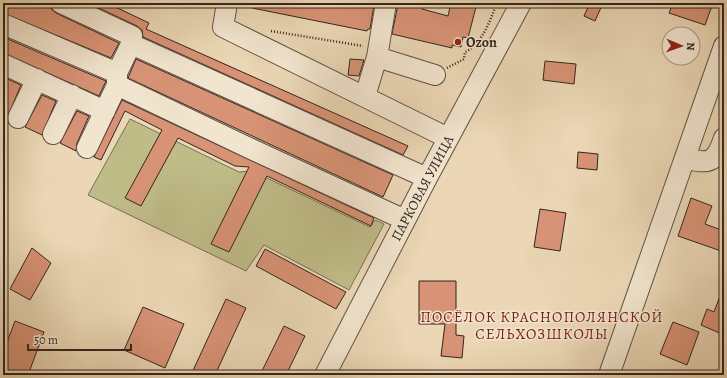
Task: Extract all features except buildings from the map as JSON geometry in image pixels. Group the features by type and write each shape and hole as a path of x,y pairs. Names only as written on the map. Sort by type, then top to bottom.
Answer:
{"street":[{"path":"61,3 132,36 131,44 118,79 105,111 87,148"},
{"path":"227,3 223,27 448,138"},
{"path":"365,96 377,53 386,3"},
{"name":"ПАРКОВАЯ УЛИЦА","path":"325,375 448,138 521,3"},
{"path":"3,24 118,79 247,147 405,220"},
{"path":"131,44 427,178"},
{"path":"609,375 724,46"},
{"path":"377,53 435,75"},
{"path":"3,65 37,79 105,111"},
{"path":"18,118 37,79"},
{"path":"53,134 72,95"},
{"path":"685,158 702,163 711,160 719,154 724,138"}],"path":[{"path":"435,75 464,59 465,52 471,50 477,43 497,3"},
{"path":"264,30 377,53"}],"shaded area":[{"path":"130,119 239,172 252,171 370,227 375,220 384,224 349,290 264,245 246,271 88,195"}],"place":[{"name":"Ozon","path":"458,42"}],"district":[{"name":"ПОСЁЛОК КРАСНОПОЛЯНСКОЙ СЕЛЬХОЗШКОЛЫ","path":"542,326"}]}
